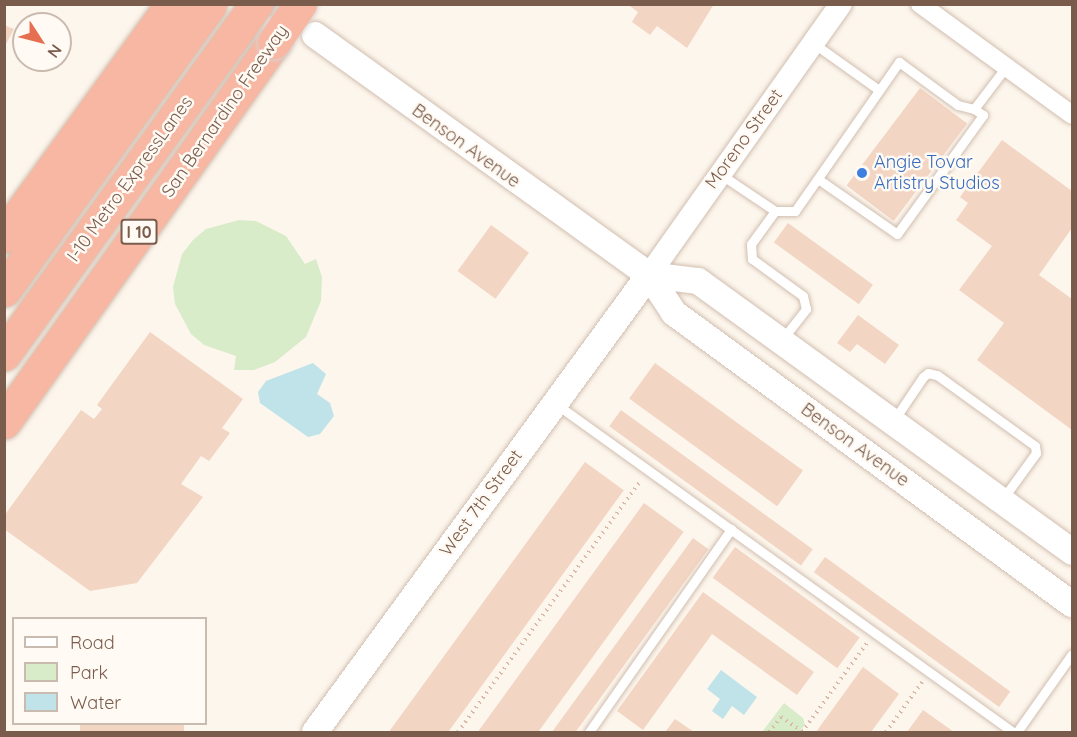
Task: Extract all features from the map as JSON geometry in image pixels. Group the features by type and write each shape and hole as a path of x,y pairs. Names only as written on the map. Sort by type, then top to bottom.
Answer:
{"highway":[{"path":"4,236 172,4"},
{"name":"I-10 Metro ExpressLanes","path":"4,290 210,4"},
{"name":"San Bernardino Freeway","path":"4,422 300,4"},
{"name":"I-10 Metro ExpressLanes","path":"4,354 249,14"}],"main road":[{"name":"Benson Avenue","path":"315,35 649,275 674,314 1072,604"},
{"name":"Benson Avenue","path":"649,275 698,281 1072,552"},
{"name":"West 7th Street","path":"315,732 649,275"}],"street":[{"name":"Moreno Street","path":"649,275 841,4"},
{"path":"920,4 1072,115"}],"lane":[{"path":"813,43 879,90"},
{"path":"719,174 775,212 795,211 899,62 958,105 974,109 983,115 897,234 818,179"},
{"path":"974,109 1006,67"},
{"path":"775,212 751,244 752,259 803,296 806,309 781,341"},
{"path":"892,422 928,373 946,381 1035,446 1032,460 1002,500"},
{"path":"554,403 1015,732 1072,654"},
{"path":"589,732 731,530"}],"path":[{"path":"458,732 648,470"},
{"path":"769,732 781,717 802,732 875,633"},
{"path":"886,732 929,672"}],"green space":[{"path":"239,220 256,221 286,236 305,264 316,259 322,277 321,301 306,337 275,362 254,370 234,370 236,356 204,345 191,334 175,304 173,287 182,254 193,240 206,229"},
{"path":"784,703 803,718 805,725 799,732 762,732"}],"water":[{"path":"313,363 326,374 317,394 330,403 334,416 320,434 308,437 260,403 258,392 266,381"},
{"path":"721,670 757,697 744,715 732,706 723,719 712,711 720,699 707,689"}],"building":[{"path":"627,4 714,4 687,48 657,26 650,35 632,22 638,12"},
{"path":"4,25 12,28 12,33 4,48"},
{"path":"920,88 967,124 894,221 847,185"},
{"path":"1002,140 1072,191 1072,228 1039,275 1072,299 1072,430 977,360 1004,323 959,290 992,246 956,220 968,203 960,197"},
{"path":"788,223 873,285 859,304 774,242"},
{"path":"491,225 529,253 496,299 457,271"},
{"path":"858,315 899,345 885,364 857,344 850,352 837,343"},
{"path":"150,332 243,399 222,428 230,433 209,461 201,456 181,484 203,497 137,583 90,591 4,529 4,516 81,410 94,419 102,409 97,405"},
{"path":"655,363 803,471 777,506 629,399"},
{"path":"621,410 813,549 801,565 609,426"},
{"path":"585,462 624,490 448,732 390,731"},
{"path":"644,503 684,532 538,732 478,731"},
{"path":"693,538 708,549 576,732 553,731"},
{"path":"735,547 860,638 837,668 713,578"},
{"path":"825,557 1010,692 999,707 814,572"},
{"path":"703,592 814,672 797,695 712,634 643,730 617,711"},
{"path":"863,667 899,694 871,732 816,732"},
{"path":"923,710 954,732 907,732"},
{"path":"675,719 694,732 665,732"},
{"path":"80,725 184,725 184,732 80,732"}],"tunnel":[{"path":"274,4 305,28"}],"place":[{"name":"Angie Tovar Artistry Studios","path":"862,173"}]}
